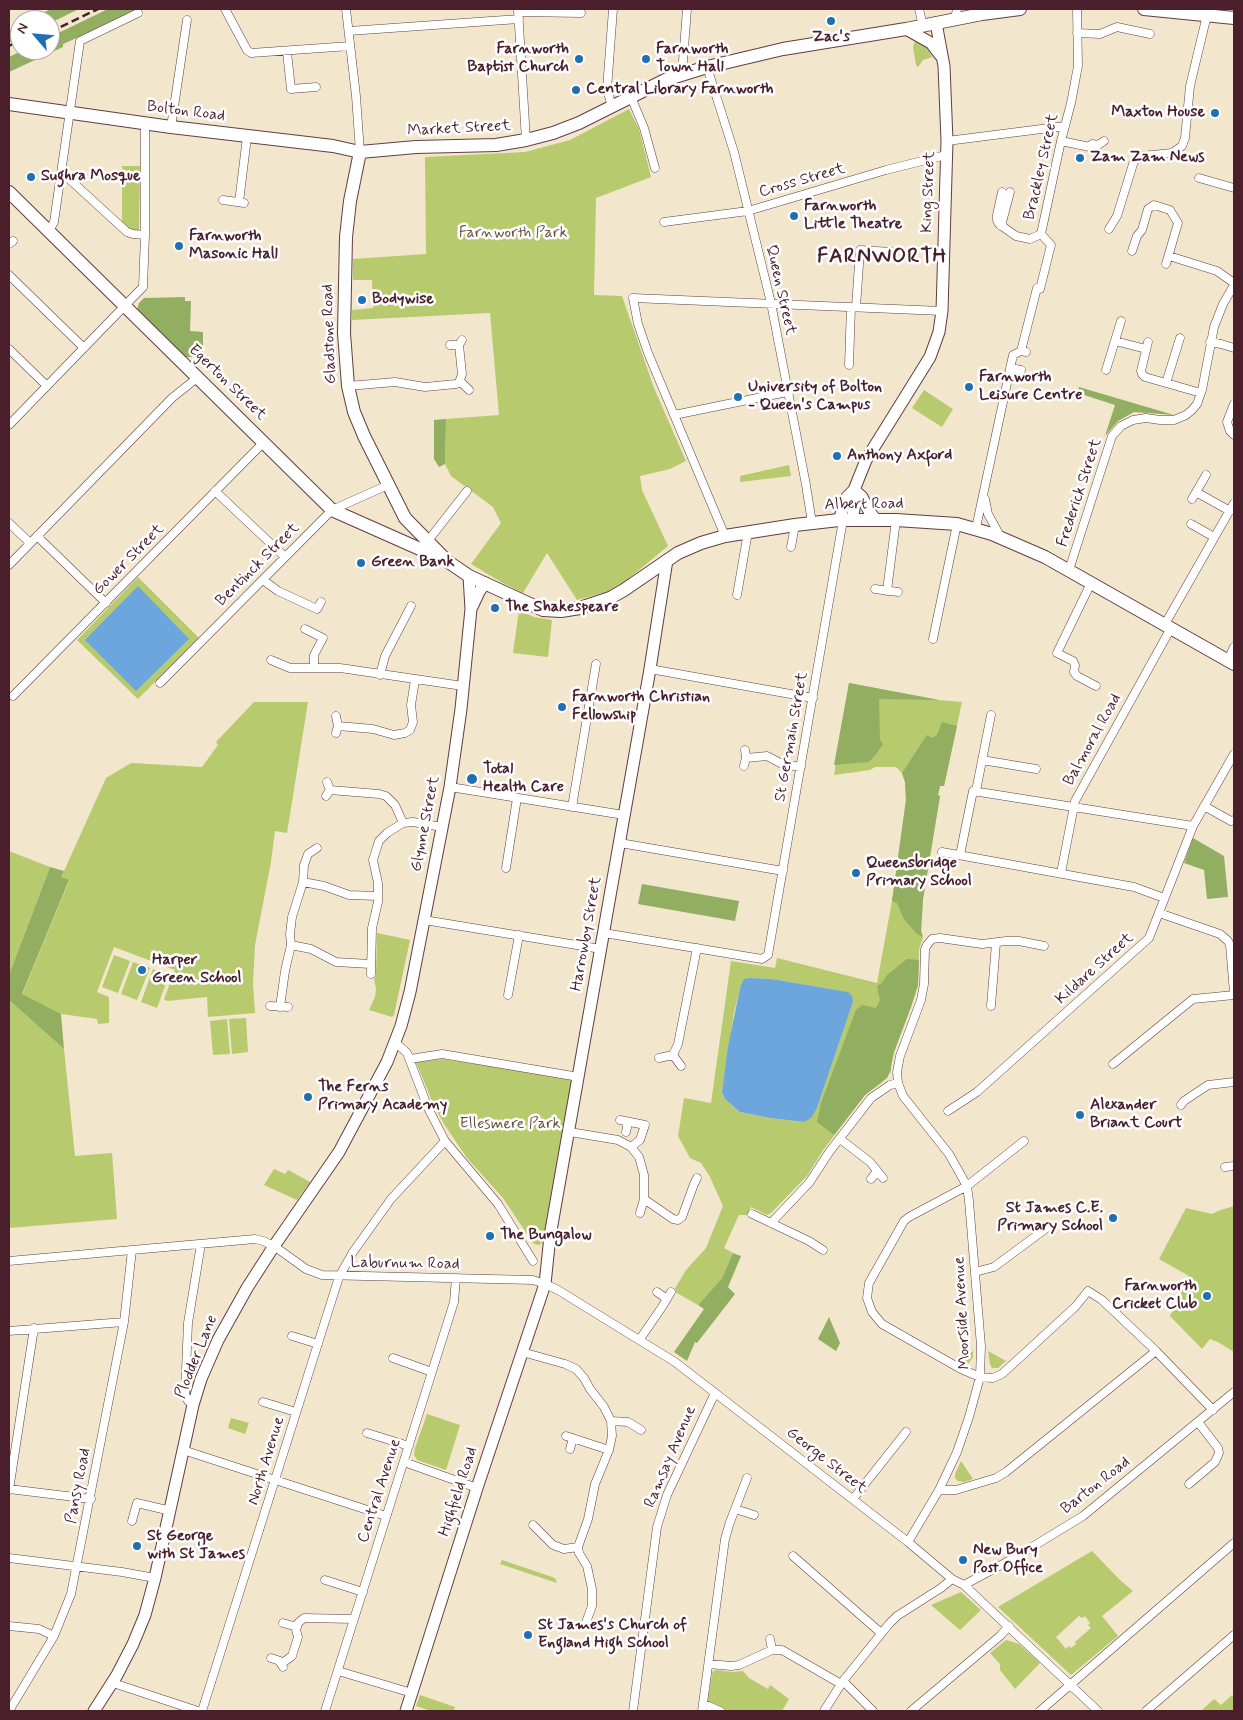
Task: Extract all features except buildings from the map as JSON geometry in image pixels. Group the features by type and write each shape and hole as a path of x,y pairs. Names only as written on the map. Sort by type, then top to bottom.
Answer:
{"main road":[{"name":"Market Street","path":"360,152 416,147 496,145 526,140 554,133 682,74 707,67 783,49 923,26 936,23 956,14 1015,9"},
{"path":"1144,9 1234,18"},
{"name":"Bolton Road","path":"9,104 247,137 333,146 360,152"},
{"name":"Gladstone Road","path":"360,152 350,201 346,237 344,315 348,386 354,412 405,518 415,530 472,570 486,583"},
{"name":"Egerton Street","path":"9,192 332,510 447,561"},
{"name":"Albert Road","path":"486,583 543,610 561,611 580,608 610,598 667,560 701,543 724,536 795,525 845,520 896,520 957,524 976,528 1033,551 1231,662"},
{"name":"Gladstone Road","path":"428,540 447,561"},
{"path":"447,561 469,576 486,583"}],"street":[{"path":"225,9 249,52 287,52 350,46"},
{"path":"346,9 360,152"},
{"path":"612,107 607,89 613,9"},
{"path":"682,74 687,9"},
{"path":"920,9 923,26"},
{"name":"Brackley Street","path":"1010,368 1013,355 1024,351 1036,288 1040,289 1051,245 1042,234 1061,141 1072,103 1078,66 1078,9"},
{"path":"349,31 518,13 581,11 580,23"},
{"path":"49,232 54,222 80,42 138,13"},
{"path":"518,13 526,140"},
{"path":"1109,228 1117,216 1132,164 1136,158 1172,153 1182,146 1185,138 1190,86 1207,15"},
{"path":"170,127 187,20"},
{"name":"King Street","path":"845,520 856,498 854,490 866,460 934,349 939,332 942,311 947,141 943,62 936,23"},
{"path":"1077,33 1100,34 1117,27 1150,34"},
{"path":"906,29 931,43 938,50 943,62"},
{"path":"287,52 291,89 316,87"},
{"name":"Queen Street","path":"707,67 734,152 770,303 812,523"},
{"path":"631,97 644,128 655,168"},
{"path":"9,425 142,289 144,284 145,235 145,123"},
{"path":"947,141 1065,126"},
{"path":"223,200 241,203 247,137"},
{"path":"1061,141 1090,147 1092,144 1098,145 1104,141"},
{"name":"Cross Street","path":"664,222 748,211 946,155"},
{"path":"61,175 67,177 127,232 145,235"},
{"path":"1200,178 1234,188"},
{"path":"1006,192 997,220 1001,226 1016,236 1030,239 1042,234"},
{"path":"1132,251 1137,236 1142,230 1148,209 1154,204 1170,210 1178,220 1167,260 1217,271 1234,284"},
{"path":"849,365 860,250 892,252"},
{"path":"9,275 84,348"},
{"name":"Frederick Street","path":"1069,570 1109,443 1116,431 1127,422 1139,418 1167,421 1180,418 1192,410 1201,393 1210,342 1218,315 1234,284"},
{"path":"724,536 648,353 638,324 633,298 942,311"},
{"path":"1106,370 1121,321"},
{"path":"1166,383 1180,338"},
{"path":"1115,341 1147,346 1141,370 1145,377 1201,393"},
{"path":"1210,342 1234,348"},
{"path":"348,386 395,382 425,387 453,385 460,381 462,374 457,344"},
{"path":"9,349 47,386"},
{"path":"976,528 1010,368 1021,370"},
{"path":"9,565 172,398 197,378"},
{"path":"460,381 470,390"},
{"path":"674,415 787,392"},
{"path":"1234,404 1227,422 1230,431 1234,435"},
{"name":"Gower Street","path":"13,696 264,442"},
{"path":"1206,475 1194,496 1230,511"},
{"name":"Bentinck Street","path":"160,683 332,510 388,486"},
{"path":"854,490 862,497 876,520"},
{"path":"428,540 467,491"},
{"path":"215,492 285,557"},
{"path":"984,494 988,514 1001,537"},
{"name":"Balmoral Road","path":"1061,874 1073,808 1086,779 1214,537 1234,503"},
{"name":"St Germain Street","path":"697,948 762,959 769,953 845,520"},
{"path":"887,590 896,520"},
{"path":"9,523 30,543"},
{"path":"933,639 957,524"},
{"path":"1191,524 1214,537"},
{"path":"792,547 795,525"},
{"path":"737,596 748,532"},
{"path":"37,536 106,603"},
{"name":"Harrowby Street","path":"545,1284 550,1236 570,1132 667,560"},
{"path":"652,570 663,589"},
{"name":"Glynne Street","path":"395,1042 410,992 450,787 471,609 469,576"},
{"path":"263,580 278,591 318,609 321,602"},
{"name":"Glynne Street","path":"471,609 479,592 486,583"},
{"path":"1092,583 1057,653 1073,661 1075,665 1074,672 1077,676 1096,686"},
{"path":"875,589 898,592"},
{"path":"380,674 385,656 411,606"},
{"path":"305,629 323,638 314,655 314,667"},
{"path":"1231,662 1234,647"},
{"path":"271,660 290,668 340,668 463,686"},
{"path":"572,807 596,664"},
{"path":"650,669 813,698"},
{"path":"336,716 337,729 373,729 394,735 405,733 410,730 413,724 411,705 415,680"},
{"path":"960,855 991,715"},
{"path":"744,766 746,754 767,756 782,764 801,767"},
{"name":"Kildare Street","path":"948,1111 977,1092 1142,946 1152,932 1193,826 1234,754"},
{"path":"982,760 1036,769"},
{"path":"450,787 624,815"},
{"path":"328,789 386,796 395,805 403,823"},
{"path":"974,791 1193,826"},
{"path":"506,868 511,859 517,798"},
{"path":"1204,806 1231,821 1234,820"},
{"path":"371,974 372,928 378,896 378,883 373,860 375,850 387,832 403,823 413,822 442,827"},
{"path":"620,843 783,871"},
{"path":"270,1006 284,1007 285,971 291,945 292,917 303,882 305,852 316,848"},
{"path":"942,852 1134,887 1164,898"},
{"path":"303,882 324,886 349,895 378,896"},
{"path":"1122,1068 1116,1062 1193,999 1234,994 1230,945 1228,941 1220,934 1159,913"},
{"path":"424,920 601,948"},
{"path":"604,933 697,948 688,1012 673,1055"},
{"path":"508,995 519,935"},
{"path":"967,1186 949,1154 908,1104 898,1083 897,1072 900,1056 924,989 926,945 932,939 940,938 976,944 1019,941 1044,946"},
{"path":"991,1006 996,943"},
{"path":"1031,954 1032,944"},
{"path":"291,945 311,949 336,962 370,964"},
{"path":"395,1042 405,1050 410,1059 428,1108 446,1141 498,1204 533,1256"},
{"name":"Plodder Lane","path":"94,1711 133,1644 145,1615 155,1578 193,1405 201,1379 221,1334 274,1246 339,1152 372,1091 395,1042"},
{"path":"410,1059 442,1054 579,1078"},
{"path":"659,1058 673,1055"},
{"path":"673,1055 681,1066"},
{"path":"1181,1105 1208,1085 1234,1082"},
{"path":"771,1223 809,1183 826,1156 870,1098 890,1085 898,1083"},
{"path":"620,1120 645,1126 643,1136 631,1146"},
{"path":"626,1132 628,1122"},
{"path":"570,1132 618,1140 631,1146 640,1157 643,1166 644,1199 640,1214"},
{"path":"840,1139 863,1156 883,1178"},
{"name":"North Avenue","path":"202,1711 339,1277 353,1252 391,1199 446,1141"},
{"path":"1024,1141 967,1186 904,1221 872,1275 867,1290 867,1298 872,1312 882,1324 961,1369 980,1377 993,1378 1002,1374 1075,1307 1088,1291 1102,1300 1156,1351 1213,1410"},
{"path":"1226,1167 1234,1166"},
{"path":"871,1180 877,1171"},
{"path":"644,1199 673,1219 678,1220 683,1216 696,1181 685,1179"},
{"name":"Moorside Avenue","path":"908,1542 939,1490 956,1452 969,1417 980,1377 981,1346 967,1186"},
{"path":"752,1214 823,1250"},
{"path":"975,1272 994,1267 1048,1227"},
{"path":"808,1241 814,1233"},
{"path":"9,1260 255,1240 274,1246"},
{"path":"193,1405 188,1401 185,1394 188,1323 201,1244"},
{"name":"Laburnum Road","path":"274,1246 306,1269 322,1275 339,1277 533,1280 545,1284"},
{"name":"Pansy Road","path":"9,1711 54,1636 71,1594 124,1322 132,1250"},
{"name":"Central Avenue","path":"325,1711 454,1302 456,1278"},
{"name":"George Street","path":"545,1284 640,1339 675,1362 908,1542 952,1579 964,1584 1098,1711"},
{"name":"Highfield Road","path":"406,1711 477,1488 545,1284"},
{"path":"640,1339 669,1295 657,1292"},
{"path":"9,1331 124,1322"},
{"path":"34,1328 9,1490 91,1499"},
{"path":"292,1336 318,1344"},
{"path":"939,1490 956,1490 996,1478 1006,1472 1156,1351"},
{"path":"522,1352 576,1369 604,1407 611,1421 612,1436 595,1484 588,1519 578,1547 588,1566 592,1589 592,1606 585,1625"},
{"path":"393,1358 432,1372"},
{"name":"Barton Road","path":"964,1584 1014,1558 1083,1516 1234,1392"},
{"name":"Ramsay Avenue","path":"633,1711 657,1527 667,1495 714,1393"},
{"path":"263,1402 296,1412"},
{"path":"611,1421 628,1422 638,1426"},
{"path":"1189,1484 1215,1462 1219,1453 1218,1448 1198,1422"},
{"path":"853,1500 906,1432"},
{"path":"367,1433 409,1446"},
{"path":"570,1449 570,1437 608,1450"},
{"path":"183,1450 386,1516"},
{"path":"404,1462 477,1488"},
{"path":"720,1711 703,1708 725,1539 748,1478"},
{"path":"132,1521 137,1503 170,1511"},
{"path":"735,1509 754,1516"},
{"path":"533,1525 558,1548 578,1547"},
{"path":"536,1540 542,1534"},
{"path":"1040,1711 1234,1544"},
{"path":"804,1552 795,1558 881,1633"},
{"path":"9,1558 155,1578"},
{"path":"824,1711 842,1682 897,1616 952,1579"},
{"path":"325,1580 363,1592"},
{"path":"271,1658 280,1661 282,1665 292,1656 298,1637 296,1631 299,1621 305,1618 354,1619"},
{"path":"283,1623 297,1627"},
{"path":"9,1626 39,1629 54,1636"},
{"path":"911,1711 1000,1636 1009,1626"},
{"path":"1146,1711 1234,1635"},
{"path":"770,1639 772,1650"},
{"path":"709,1664 740,1665 772,1650 782,1650 842,1682 872,1711"},
{"path":"338,1671 412,1693"},
{"path":"112,1683 198,1711"}],"green space":[{"path":"79,9 60,18 60,10 49,10"},
{"path":"108,9 142,9 63,44 63,47 60,48 60,32"},
{"path":"915,41 926,47 932,57 923,60 918,67 913,47"},
{"path":"9,57 10,60 35,60 9,72"},
{"name":"Farnworth Park","path":"629,109 639,129 651,177 596,198 594,295 622,296 654,388 686,461 670,469 640,476 642,490 668,546 616,589 577,600 547,553 523,593 471,564 501,523 493,507 451,476 445,464 446,419 499,415 490,313 352,320 352,310 373,308 372,280 353,280 353,259 426,254 425,157 525,152 570,140"},
{"path":"122,166 140,166 139,230 133,232 122,222"},
{"path":"185,297 185,301 191,301 190,331 203,332 203,357 182,357 137,310 139,303 144,298"},
{"path":"1079,387 1174,415 1134,412 1118,421 1105,436 1115,405 1081,394 1078,390"},
{"path":"924,390 953,409 942,427 912,408"},
{"path":"446,419 445,464 439,467 434,459 434,420"},
{"path":"789,465 791,476 740,482 740,476"},
{"path":"138,577 199,638 138,699 77,640"},
{"path":"519,610 534,617 552,620 548,657 513,653"},
{"path":"849,683 939,700 962,702 944,786 940,786 938,795 940,796 923,899 921,931 923,937 919,950 918,985 894,1052 890,1073 881,1083 865,1095 824,1149 807,1176 771,1213 767,1215 751,1207 747,1215 739,1215 724,1248 733,1253 722,1278 698,1305 674,1290 686,1270 706,1248 723,1206 709,1175 701,1163 690,1158 678,1136 684,1098 711,1103 731,961 775,968 777,958 877,983 892,901 906,800 905,782 902,773 896,767 875,767 870,770 834,775","holes":["750,978 772,979 847,992 853,1002 817,1108 804,1122 740,1112 725,1099 722,1092 734,1013 740,988"]},
{"path":"849,683 939,700 879,699 880,740 883,744 869,762 834,765"},
{"path":"254,702 308,702 287,833 275,831 255,945 253,984 255,1013 208,1017 207,997 167,1001 164,999 175,970 114,947 97,992 109,997 109,1023 98,1024 97,1019 61,1014 22,995 69,881 61,877 106,778 131,763 202,767 218,745 216,742"},
{"path":"942,722 957,726 944,786 940,786 938,795 940,796 923,899 921,931 923,937 917,934 904,919 897,903 892,901 906,800 905,782 902,773 927,735 932,738 937,735"},
{"path":"1193,838 1224,856 1228,897 1207,899 1204,870 1184,863"},
{"path":"9,851 50,867 9,975"},
{"path":"50,867 64,871 61,877 69,880 22,994 61,1014 64,1049 9,1000 9,975"},
{"path":"642,884 739,901 735,921 638,904"},
{"path":"377,933 410,940 392,1017 369,1010 375,997 376,989 374,979 376,975"},
{"path":"114,955 130,961 118,993 102,987"},
{"path":"907,959 919,960 918,985 894,1052 891,1070 887,1078 865,1095 834,1135 817,1122 821,1103 856,1010 862,1005 876,1008 880,1000 877,986"},
{"path":"133,962 150,968 137,1000 121,994"},
{"path":"153,969 169,975 157,1008 141,1002"},
{"path":"9,1000 64,1049 75,1156 112,1153 117,1219 9,1228"},
{"path":"246,1018 248,1052 232,1054 229,1019"},
{"path":"227,1019 230,1054 213,1055 210,1021"},
{"name":"Ellesmere Park","path":"442,1059 573,1079 544,1240 541,1244 533,1243 503,1198 467,1158 434,1106 416,1062"},
{"path":"274,1169 285,1174 288,1170 310,1182 297,1200 264,1185"},
{"name":"Farnworth Cricket Club","path":"1234,1206 1234,1352 1210,1339 1202,1349 1170,1316 1189,1276 1159,1259 1186,1208 1212,1214"},
{"path":"733,1253 741,1256 728,1287 735,1294 697,1343 695,1342 687,1361 674,1352 704,1309 698,1305 722,1278"},
{"path":"829,1317 840,1343 836,1351 818,1339"},
{"path":"973,1351 973,1357 969,1363 958,1361"},
{"path":"988,1351 1006,1361 998,1368 992,1368"},
{"path":"427,1414 460,1425 446,1470 417,1460 414,1455"},
{"path":"231,1418 249,1423 245,1434 228,1428"},
{"path":"961,1461 973,1479 964,1482 958,1481 955,1478"},
{"path":"1092,1551 1133,1591 1102,1616 1118,1636 1071,1675 998,1607","holes":["1079,1616 1082,1618 1085,1616 1091,1628 1075,1642 1076,1644 1066,1649 1056,1637"]},
{"path":"502,1560 555,1578 557,1583 500,1564"},
{"path":"961,1592 981,1610 960,1630 931,1605"},
{"path":"1006,1640 1019,1644 1040,1663 1015,1689 1000,1670 1000,1664 990,1653"},
{"path":"716,1670 743,1671 749,1678 768,1689 770,1685 789,1699 782,1711 721,1711 709,1703 708,1699 712,1674"},
{"path":"420,1695 455,1707 454,1711 431,1711 416,1706"},
{"path":"1232,1695 1234,1707 1232,1711 1201,1711 1214,1699 1221,1705"}],"water":[{"path":"138,586 189,639 136,691 85,640"},
{"path":"744,979 772,979 848,992 852,996 853,1002 817,1108 811,1118 804,1122 740,1112 725,1099 722,1092 728,1047 740,988"}],"railway":[{"path":"60,27 98,9"}],"place":[{"name":"Zac's","path":"831,21"},
{"name":"Farnworth Baptist Church","path":"579,59"},
{"name":"Farnworth Town Hall","path":"646,59"},
{"name":"Central Library Farnworth","path":"576,90"},
{"name":"Maxton House","path":"1215,113"},
{"name":"Zam Zam News","path":"1080,158"},
{"name":"Sughra Mosque","path":"31,177"},
{"name":"Farnworth Little Theatre","path":"794,216"},
{"name":"Farnworth Masonic Hall","path":"179,246"},
{"name":"Bodywise","path":"362,300"},
{"name":"Farnworth Leisure Centre","path":"969,387"},
{"name":"University of Bolton - Queen's Campus","path":"738,397"},
{"name":"Anthony Axford","path":"837,456"},
{"name":"Green Bank","path":"361,563"},
{"name":"The Shakespeare","path":"495,608"},
{"name":"Farnworth Christian Fellowship","path":"562,707"},
{"name":"Total Health Care","path":"472,779"},
{"name":"Queensbridge Primary School","path":"856,873"},
{"name":"Harper Green School","path":"142,970"},
{"name":"The Ferns Primary Academy","path":"308,1097"},
{"name":"Alexander Briant Court","path":"1080,1115"},
{"name":"St James C.E. Primary School","path":"1113,1218"},
{"name":"The Bungalow","path":"490,1236"},
{"name":"Farnworth Cricket Club","path":"1207,1296"},
{"name":"St George with St James","path":"137,1546"},
{"name":"New Bury Post Office","path":"963,1560"},
{"name":"St James's Church of England High School","path":"528,1635"}],"district":[{"name":"FARNWORTH","path":"882,258"}]}
